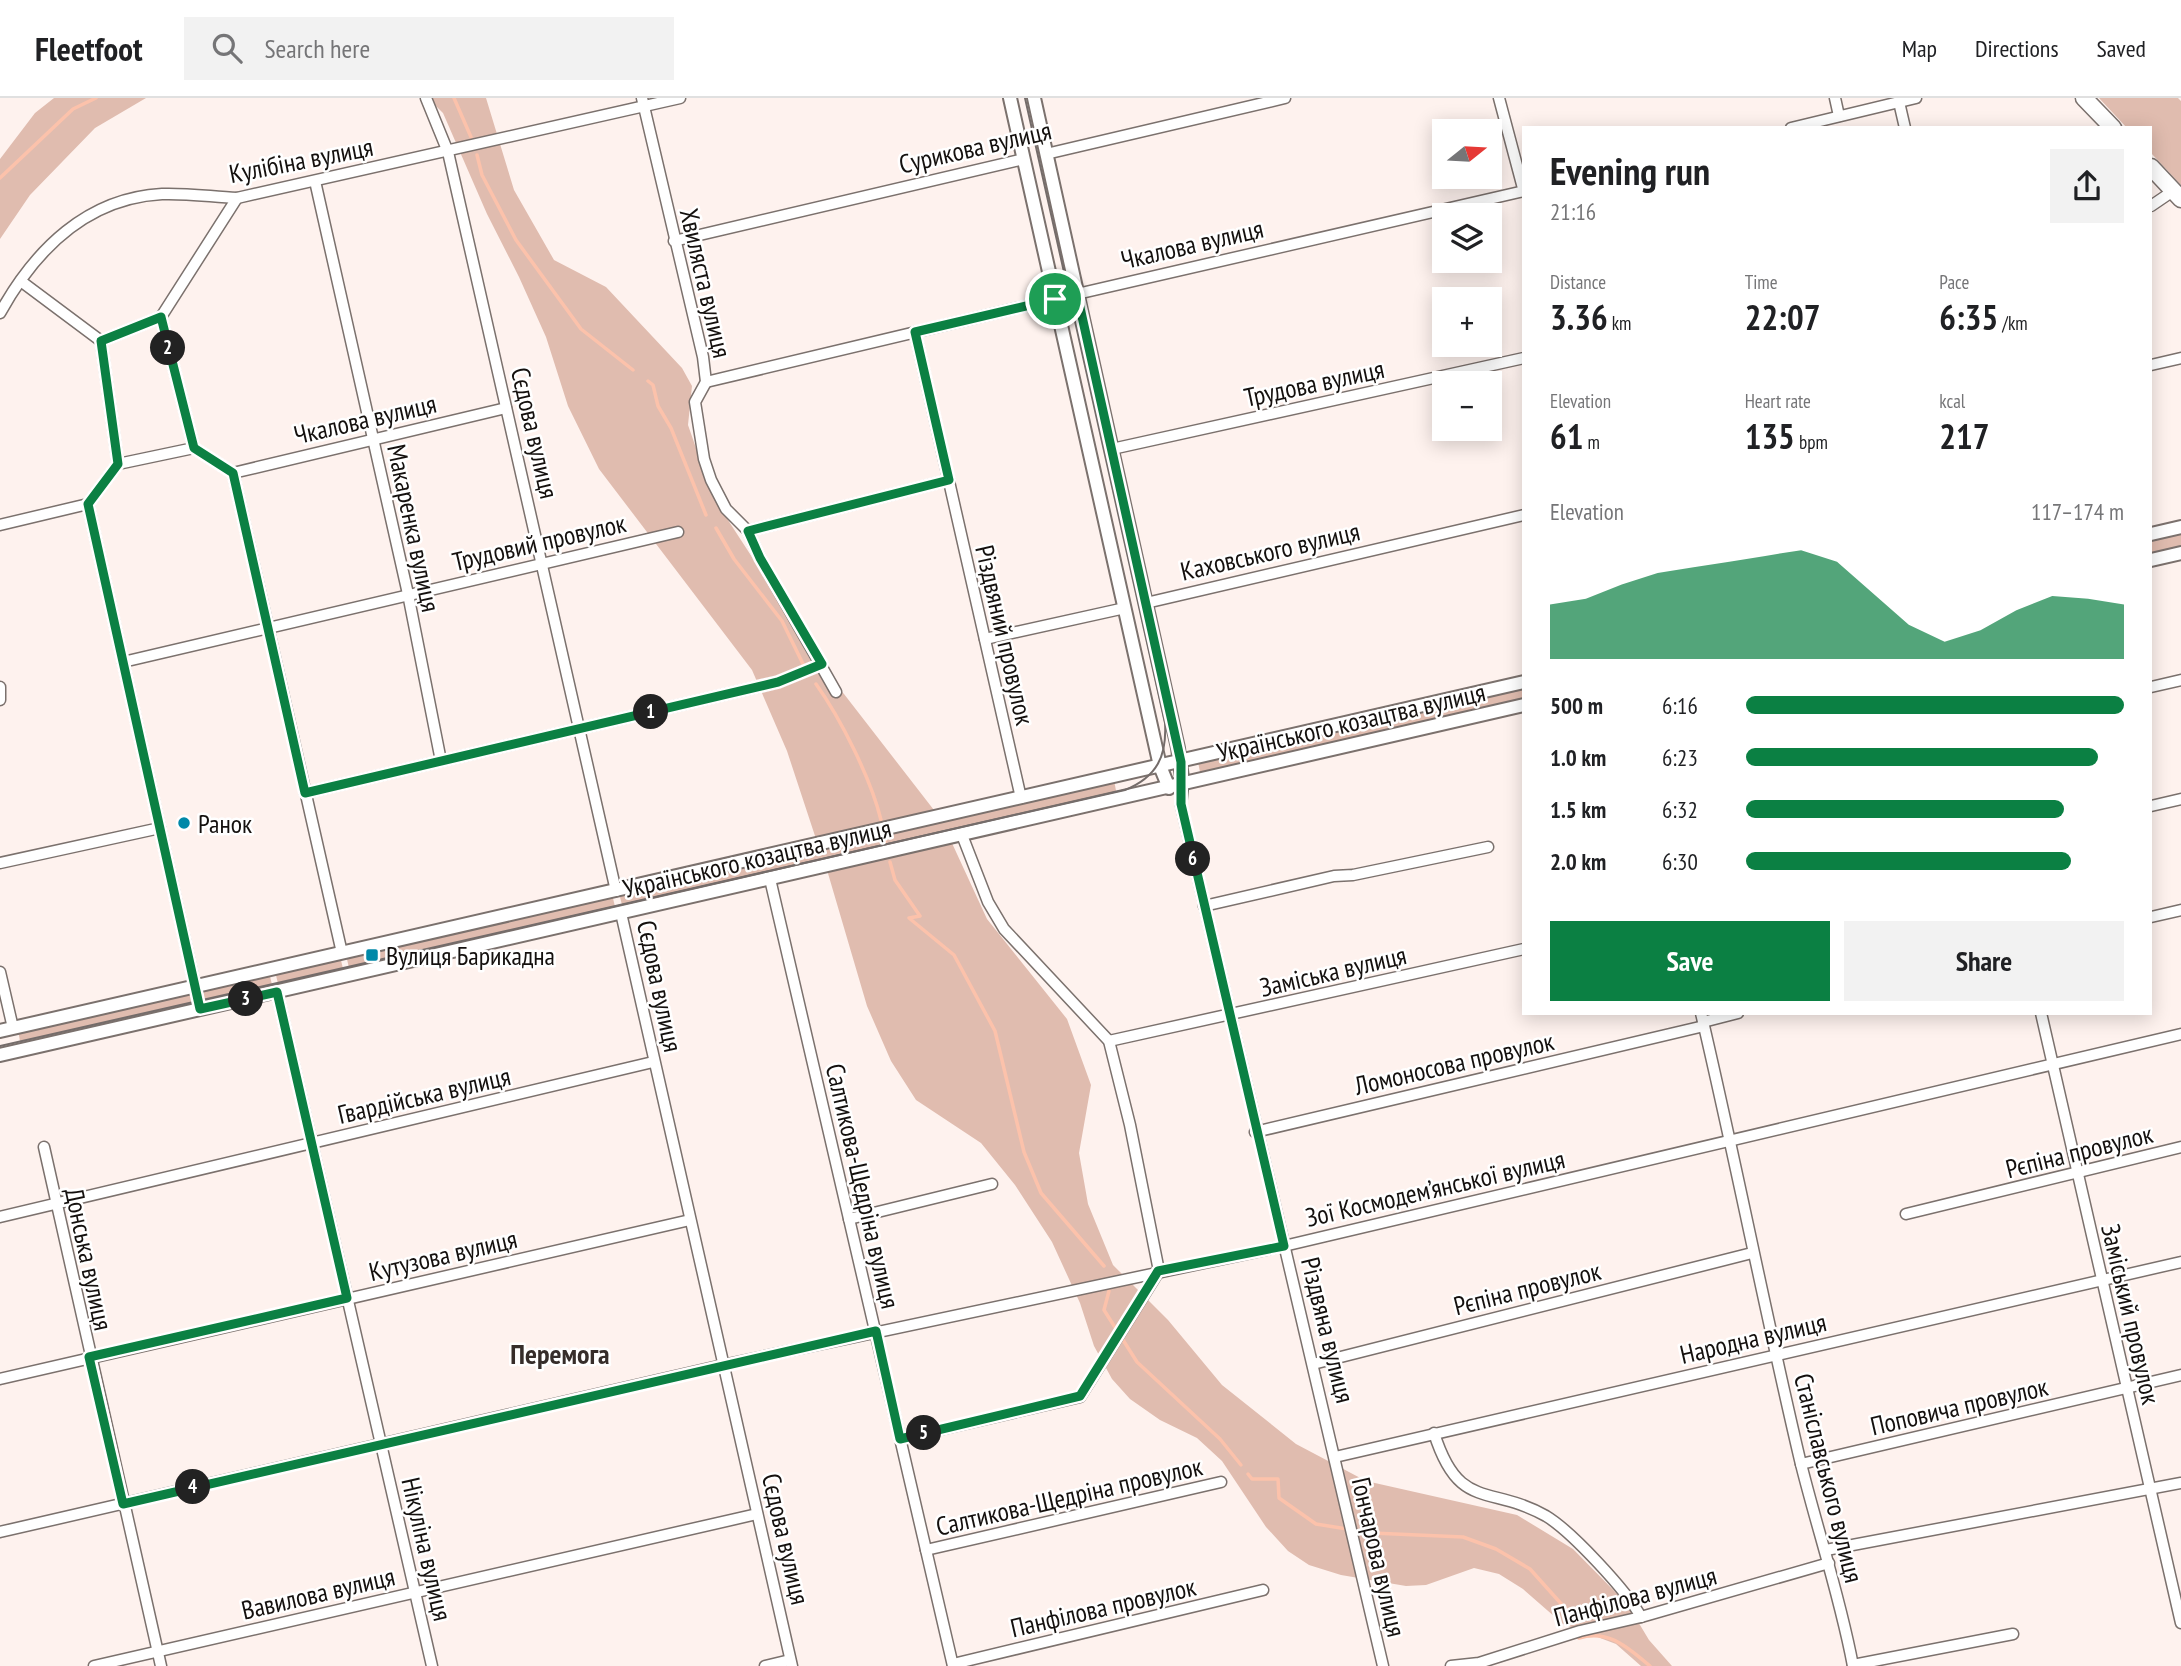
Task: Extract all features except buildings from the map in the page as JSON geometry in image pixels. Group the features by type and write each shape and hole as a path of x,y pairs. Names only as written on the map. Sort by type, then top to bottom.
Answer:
{"highway":[{"path":"2084,98 2111,126"},
{"path":"2152,168 2177,195"}],"street":[{"name":"Сєдова вулиця","path":"426,98 448,152 791,1663"},
{"name":"Кулібіна вулиця","path":"0,313 45,251 69,228 98,208 132,198 163,194 237,198 448,152 643,102 680,98"},
{"name":"Різдвяна вулиця","path":"1010,98 1160,766 1169,788 1181,804"},
{"name":"Різдвяна вулиця","path":"1034,98 1181,762 1181,804 1255,1132 1335,1457"},
{"name":"Сурикова вулиця","path":"674,241 1285,98"},
{"path":"1499,98 1522,184"},
{"path":"1835,98 1839,116"},
{"path":"1799,126 1916,98"},
{"name":"Хвиляста вулиця","path":"643,102 706,382 695,402 704,459 726,509 748,531 760,558 836,692"},
{"path":"1899,102 1905,126"},
{"name":"Макаренка вулиця","path":"315,181 408,594 441,761"},
{"name":"Чкалова вулиця","path":"706,382 1522,191"},
{"path":"2152,206 2177,195"},
{"path":"101,341 161,317 237,198"},
{"path":"22,282 101,341 118,464"},
{"path":"161,317 194,448 233,473 347,975"},
{"name":"Різдвяний провулок","path":"915,332 1021,798"},
{"name":"Трудова вулиця","path":"1112,449 1522,358"},
{"path":"2152,365 2181,358"},
{"name":"Чкалова вулиця","path":"233,473 374,442 506,408"},
{"path":"0,525 88,504 118,464 194,448"},
{"path":"748,531 949,480"},
{"path":"88,504 200,1009"},
{"name":"Каховського вулиця","path":"985,639 1522,515"},
{"path":"2152,534 2181,527"},
{"name":"Трудовий провулок","path":"123,662 678,532"},
{"path":"2152,559 2181,552"},
{"path":"305,793 778,682 822,664"},
{"path":"2152,687 2181,680"},
{"name":"Українського козацтва вулиця","path":"6,1030 1522,682"},
{"path":"0,687 0,700"},
{"name":"Українського козацтва вулиця","path":"0,1055 1522,705"},
{"path":"2152,806 2181,799"},
{"path":"0,863 160,828"},
{"path":"900,1439 1080,1396 1158,1271 1130,1125 1109,1041 1004,929 988,902 962,835"},
{"path":"1204,906 1334,876 1353,876 1488,846"},
{"name":"Салтикова-Щедріна вулиця","path":"770,879 953,1665"},
{"path":"2152,917 2181,910"},
{"name":"Заміська вулиця","path":"1109,1041 1522,949"},
{"path":"0,972 6,1030"},
{"name":"Нікуліна вулиця","path":"277,992 432,1666"},
{"name":"Ломоносова провулок","path":"1255,1132 1728,1015"},
{"name":"Заміський провулок","path":"2040,1015 2150,1490 2177,1588 2181,1623"},
{"name":"Станіславського вулиця","path":"1703,1020 1752,1253 1801,1464 1846,1623 1853,1665"},
{"name":"Зої Космодем’янської вулиця","path":"0,1532 723,1365 1284,1246 2181,1034"},
{"name":"Гвардійська вулиця","path":"0,1217 653,1062"},
{"name":"Донська вулиця","path":"44,1147 89,1357 161,1666"},
{"name":"Рєпіна провулок","path":"1906,1214 2181,1147"},
{"path":"849,1219 992,1184"},
{"name":"Кутузова вулиця","path":"0,1379 690,1220"},
{"name":"Рєпіна провулок","path":"1313,1364 1752,1253"},
{"name":"Народна вулиця","path":"1335,1457 2181,1262"},
{"name":"Поповича провулок","path":"1801,1464 2181,1375"},
{"path":"1434,1433 1443,1462 1467,1489 1547,1517 1593,1560 1642,1617"},
{"name":"Гончарова вулиця","path":"1335,1457 1383,1666"},
{"name":"Салтикова-Щедріна провулок","path":"926,1550 1221,1482"},
{"path":"1826,1550 2181,1483"},
{"name":"Вавилова вулиця","path":"94,1666 757,1514"},
{"name":"Панфілова вулиця","path":"1451,1666 1480,1664 1580,1631 1642,1617 1829,1563"},
{"name":"Панфілова провулок","path":"953,1665 1263,1590"},
{"path":"1853,1665 2013,1634"},
{"path":"765,1666 791,1663"}],"shaded area":[{"path":"54,98 146,98 95,128 30,195 0,239 0,159 35,113"},
{"path":"428,98 486,98 514,190 554,260 606,287 682,368 692,386 688,425 713,497 763,574 810,659 844,694 937,814 817,842 787,751 752,670 599,469 568,406 546,337 519,277 487,214 443,113"},
{"path":"2099,98 2178,98 2181,101 2181,185 2152,154 2152,126 2125,126"},
{"path":"2181,534 2181,548 2152,555 2152,541"},
{"path":"1522,686 1522,702 1201,777 1198,762"},
{"path":"1114,780 1117,796 623,909 619,893"},
{"path":"951,841 987,919 1067,1019 1091,1085 1079,1153 1088,1204 1113,1265 1168,1320 1222,1385 1296,1444 1366,1481 1517,1515 1573,1549 1628,1605 1649,1640 1672,1666 1641,1666 1616,1644 1563,1624 1523,1589 1499,1574 1474,1568 1426,1585 1406,1586 1341,1575 1309,1565 1288,1551 1266,1527 1222,1461 1197,1438 1160,1420 1130,1399 1112,1379 1094,1346 1080,1303 1052,1242 1015,1185 981,1143 916,1100 891,1061 867,1006 827,870"},
{"path":"612,894 616,911 350,972 346,955"},
{"path":"340,956 344,973 279,988 275,971"},
{"path":"269,972 273,989 202,1005 198,989"},
{"path":"192,990 196,1007 21,1047 18,1030"}],"waterway":[{"path":"0,178 73,109 96,98"},
{"path":"454,98 471,137"},
{"path":"477,155 482,175 516,240 581,329 633,370"},
{"path":"648,381 653,385 658,406 671,428 706,515"},
{"path":"716,528 734,559 782,621 805,668"},
{"path":"816,684 854,750 881,820"},
{"path":"890,862 895,880 920,916 909,918 954,955 995,1031 1024,1152 1041,1193 1104,1266"},
{"path":"1109,1291 1104,1310 1137,1362 1220,1439 1241,1465"},
{"path":"1248,1474 1252,1479 1278,1479 1279,1498 1316,1524 1372,1533 1463,1537 1496,1549 1530,1569 1573,1617 1575,1623"},
{"path":"1579,1638 1609,1638 1626,1647 1650,1666"}],"tram line":[{"path":"0,1046 1125,790 1145,779 1162,755 1165,723 1025,98"}],"place":[{"name":"Ранок","path":"184,823"},
{"name":"Вулиця Барикадна","path":"372,955"}],"district":[{"name":"Перемога","path":"560,1353"}],"route":[{"path":"1077,294 1181,762 1181,804 1255,1132 1284,1246 1158,1271 1080,1396 900,1439 876,1331 123,1504 89,1357 347,1298 277,992 200,1009 88,504 118,464 101,341 161,317 194,448 233,473 305,793 778,682 808,672 822,664 760,558 748,531 949,480 915,332 1055,299 1077,294"}]}
